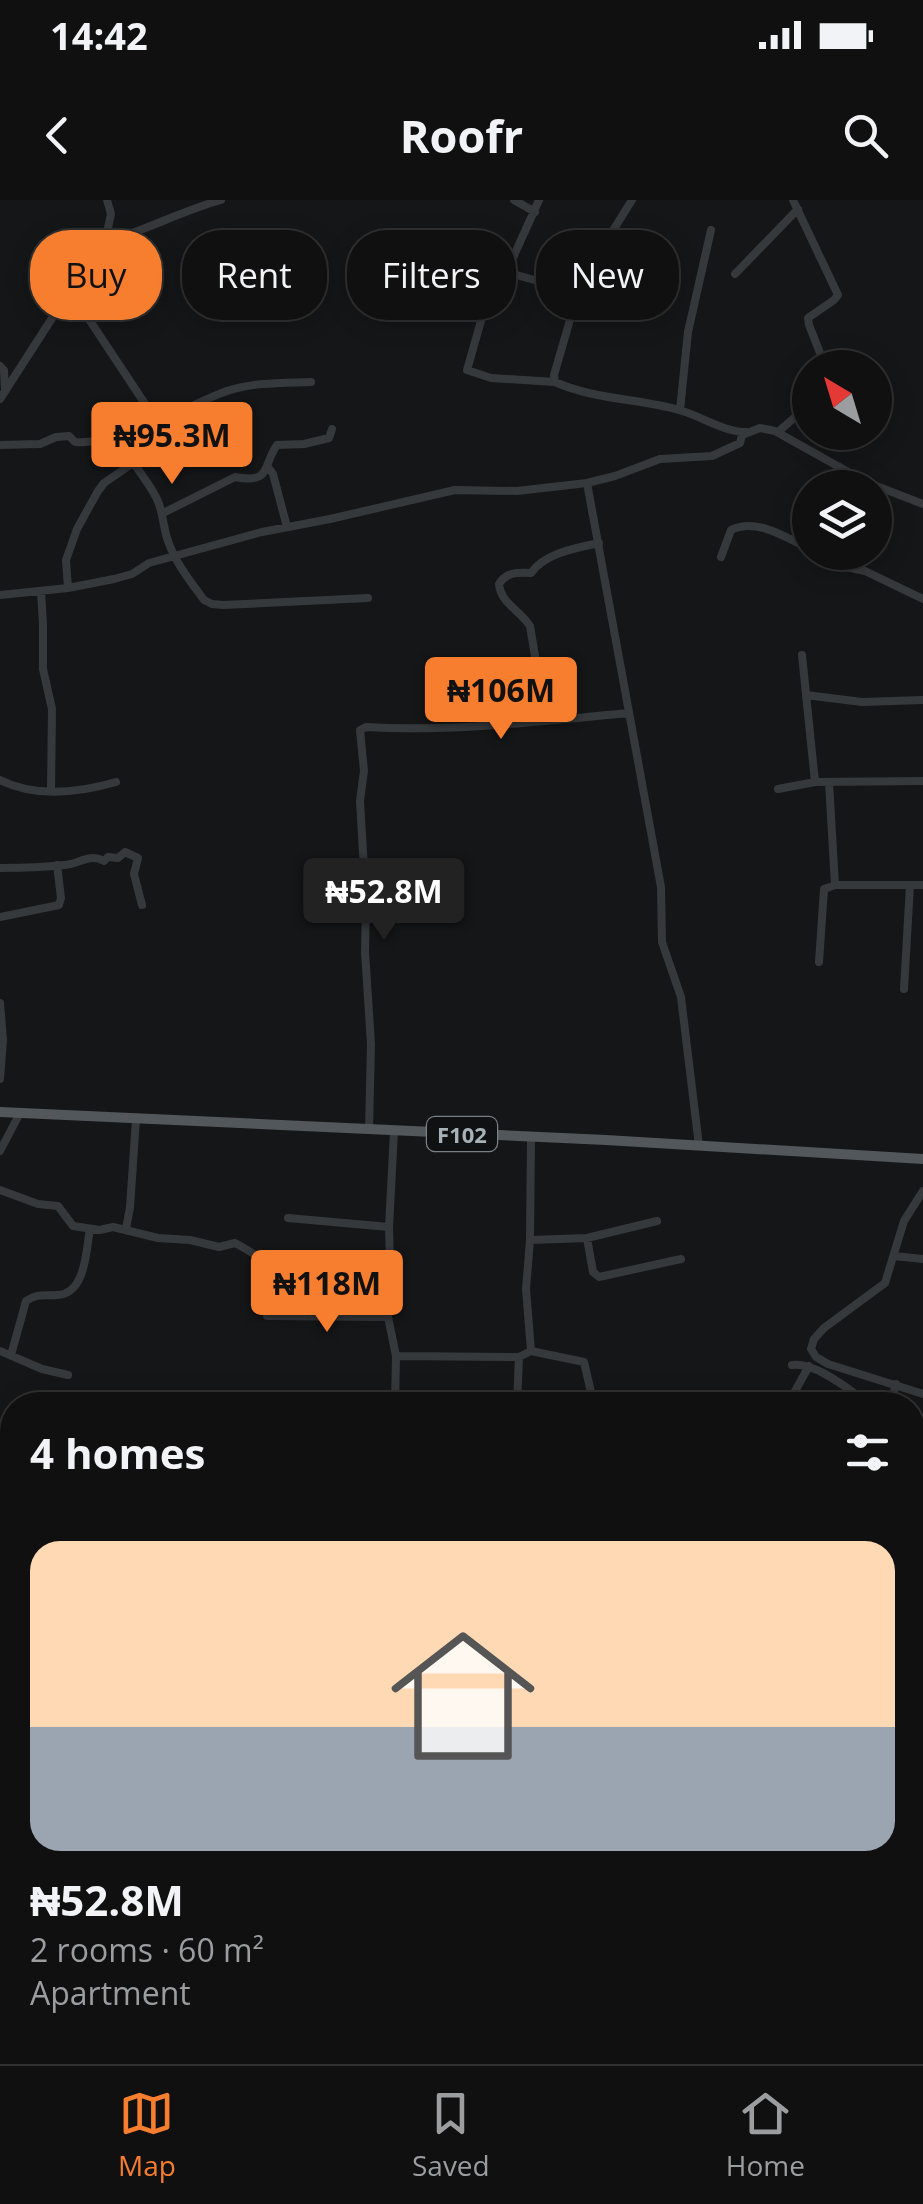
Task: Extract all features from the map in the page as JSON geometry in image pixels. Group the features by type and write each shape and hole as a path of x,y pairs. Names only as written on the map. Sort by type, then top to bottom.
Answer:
{"main road":[{"name":"F102","path":"0,1112 531,1136 923,1159"}],"street":[{"path":"107,200 111,214 108,230"},
{"path":"145,230 221,200"},
{"path":"514,200 534,212"},
{"path":"516,252 539,200"},
{"path":"614,230 632,200"},
{"path":"734,274 796,204 838,295 808,318 819,350"},
{"path":"680,410 688,332 712,230"},
{"path":"0,400 53,320"},
{"path":"90,320 157,422"},
{"path":"481,320 467,370 491,378 555,382 680,410 722,428 750,432"},
{"path":"555,382 569,320"},
{"path":"0,366 4,370 4,390"},
{"path":"0,445 40,444 68,436 81,443 107,441 232,390 312,382"},
{"path":"680,410 694,421"},
{"path":"778,432 792,420"},
{"path":"163,513 235,477 248,480 261,475 277,446 329,438 332,428"},
{"path":"0,595 68,588 132,574 174,556 286,526 455,490 516,491 587,483 660,459 712,456 740,443 742,435 767,428 842,470"},
{"path":"122,437 128,457 152,489 163,513 165,533 174,556 204,600 212,604 262,605 368,598"},
{"path":"68,588 67,552 78,529 98,490 132,463"},
{"path":"268,468 283,505 286,526"},
{"path":"261,475 276,489"},
{"path":"587,483 662,887 662,942 681,997 699,1146"},
{"path":"892,493 923,504"},
{"path":"721,557 731,530 742,525 770,530 792,540"},
{"path":"556,720 544,710 530,626 504,600 499,584 508,575 531,573 537,565 566,551 600,542"},
{"path":"860,570 923,599"},
{"path":"41,591 43,669 52,709 52,791"},
{"path":"802,655 814,782"},
{"path":"806,695 862,702 923,700"},
{"path":"369,1130 371,1044 360,730 629,713"},
{"path":"0,780 18,789 80,792 116,782"},
{"path":"778,789 814,782 923,781"},
{"path":"830,782 835,885"},
{"path":"0,868 69,866 82,858 104,861 125,852 138,858 134,874 142,905"},
{"path":"0,917 59,905 57,865"},
{"path":"904,989 910,885"},
{"path":"818,962 822,892 828,886 923,885"},
{"path":"0,1003 0,1079"},
{"path":"0,1151 20,1113"},
{"path":"126,1229 136,1119"},
{"path":"394,1132 386,1292 396,1356 395,1392"},
{"path":"531,1136 526,1289 531,1351"},
{"path":"0,1190 38,1204 58,1206 73,1226 100,1230 113,1227 219,1247 235,1243 286,1273 297,1265 329,1262 390,1266"},
{"path":"918,1392 828,1364 816,1358 811,1349 824,1328 885,1283 904,1221 923,1190"},
{"path":"288,1218 389,1227"},
{"path":"530,1240 587,1238 657,1221"},
{"path":"12,1355 26,1300 42,1294 66,1293 77,1283 90,1229"},
{"path":"587,1238 593,1272 598,1277 681,1259"},
{"path":"894,1256 923,1260"},
{"path":"267,1316 388,1317"},
{"path":"0,1351 68,1376"},
{"path":"396,1356 520,1357 531,1351 582,1360 591,1392"},
{"path":"517,1392 520,1357"},
{"path":"792,1365 809,1366 850,1392"},
{"path":"795,1392 809,1366"},
{"path":"894,1392 896,1384"}]}
